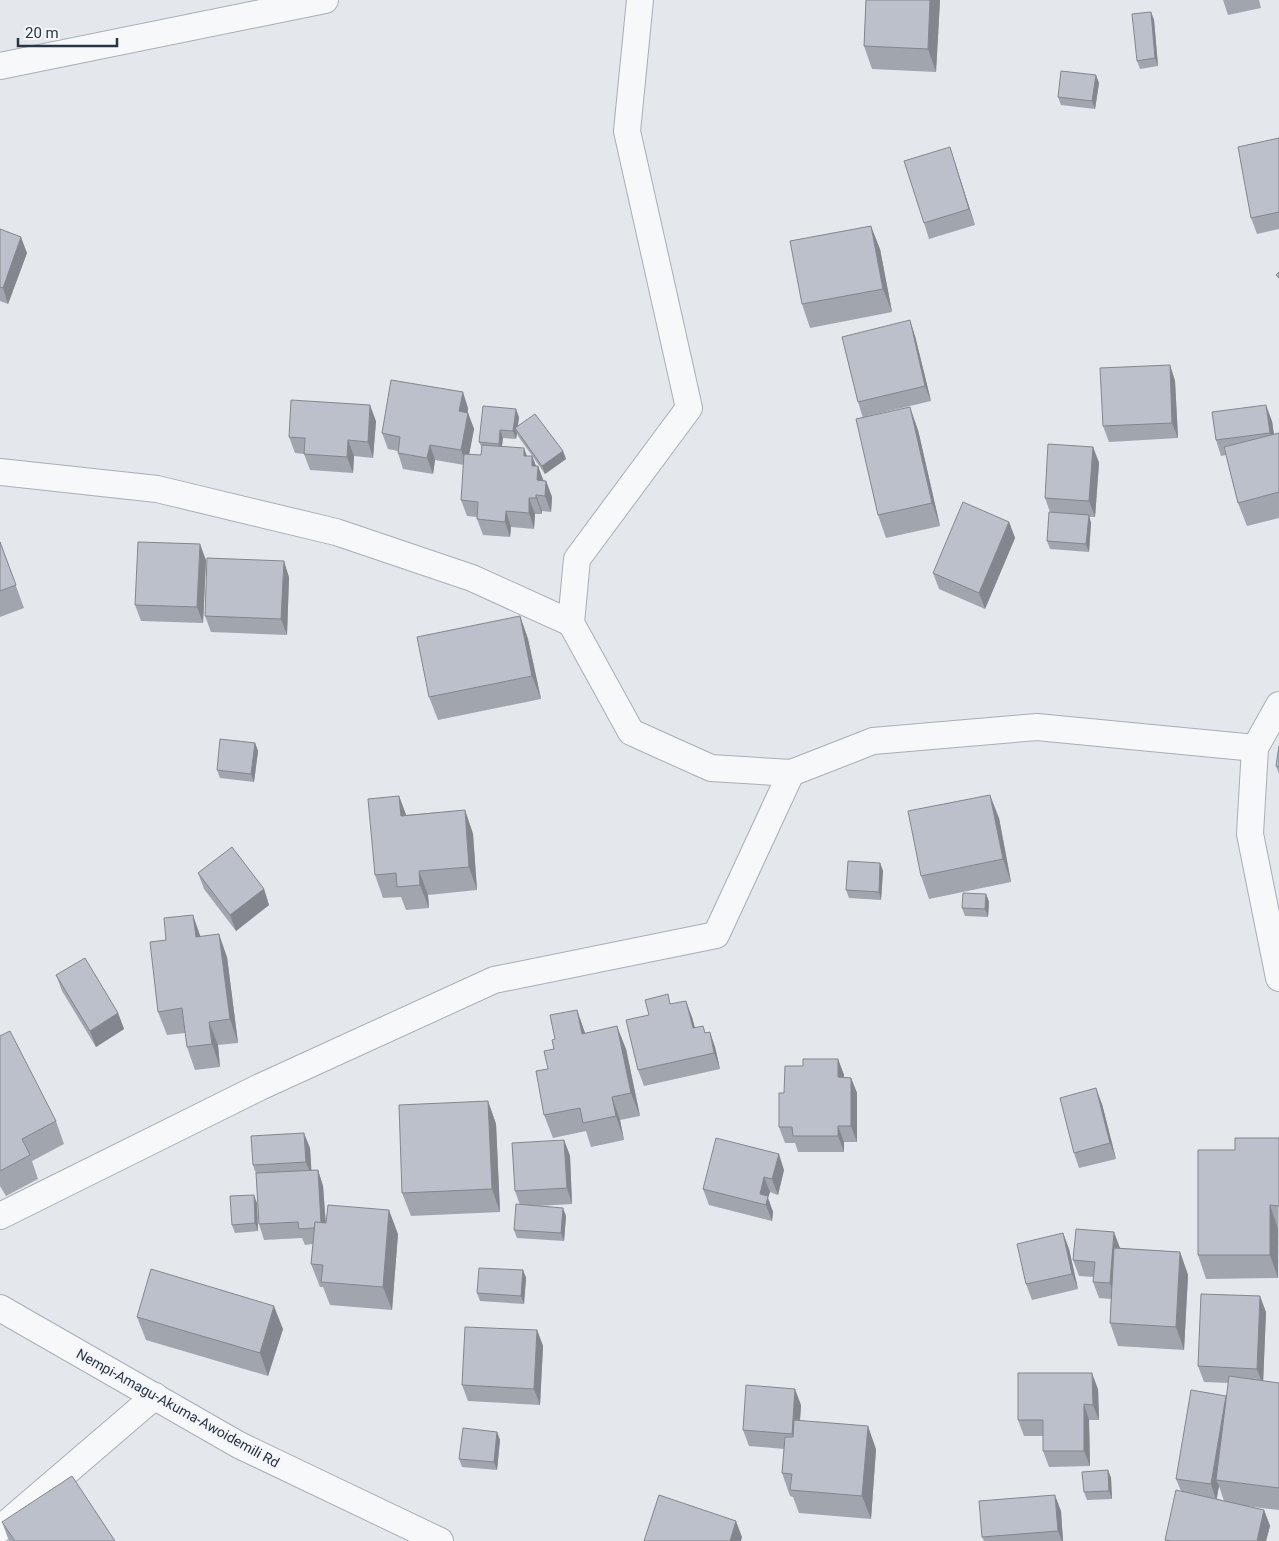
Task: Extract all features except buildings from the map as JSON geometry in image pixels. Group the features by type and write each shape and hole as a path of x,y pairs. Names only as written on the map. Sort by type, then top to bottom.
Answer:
{"street":[{"path":"0,66 325,0"},
{"path":"640,0 627,131 689,408 577,559 570,623 631,732 711,768 791,773 873,742 1037,727 1255,748"},
{"path":"0,472 157,490 336,532 472,578 570,623"},
{"path":"1279,705 1255,748 1250,834 1279,978"},
{"path":"0,1216 260,1087 494,980 716,935 791,773"},
{"name":"Nempi-Amagu-Akuma-Awoidemili Rd","path":"0,1308 239,1445 440,1541"},
{"path":"0,1529 154,1396"}]}
